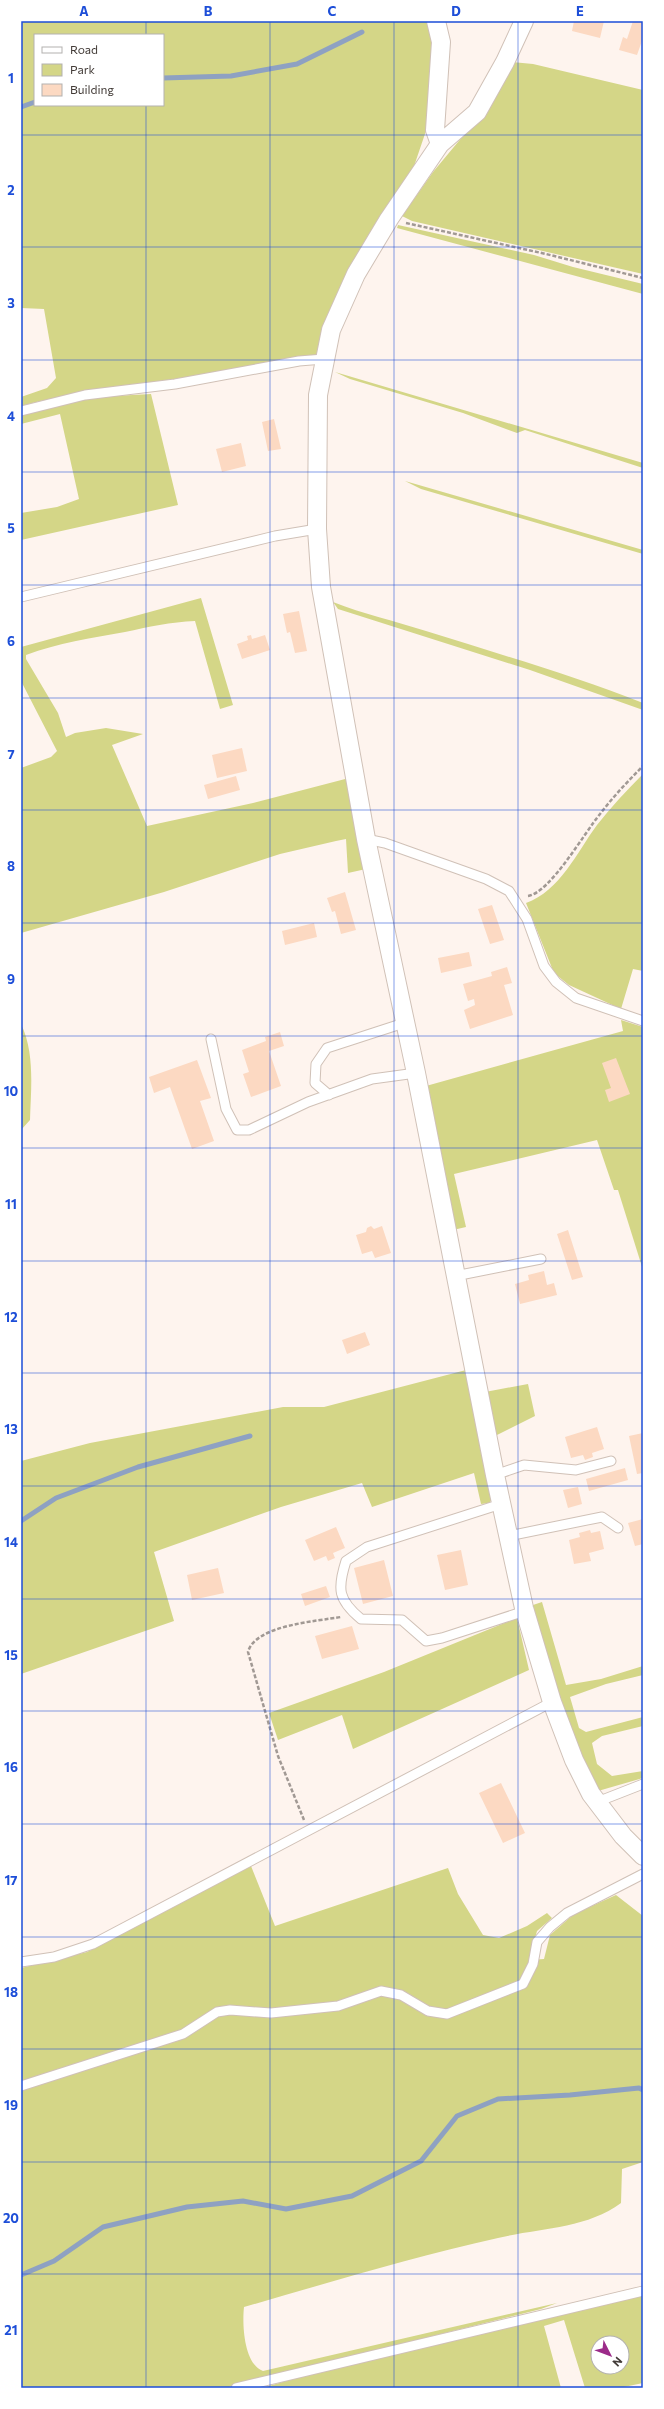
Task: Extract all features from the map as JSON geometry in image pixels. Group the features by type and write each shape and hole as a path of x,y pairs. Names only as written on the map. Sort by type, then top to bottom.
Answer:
{"street":[{"path":"436,21 441,42 435,130 440,144"},
{"path":"524,21 505,62 477,112 440,144 389,219 356,274 331,330 318,395 317,529 321,586 366,839 404,1023 416,1073 501,1504 525,1610 552,1702 574,1760 597,1802 623,1836 643,1856"}],"lane":[{"path":"21,411 85,395 175,384 299,361 324,359"},
{"path":"21,597 275,536 317,529"},
{"path":"366,839 385,843 486,879 509,891 527,919 544,966 556,982 576,998 643,1021"},
{"path":"329,1095 315,1083 316,1064 327,1048 404,1023"},
{"path":"211,1039 226,1109 237,1130 249,1130 329,1095 372,1079 416,1073"},
{"path":"455,1276 541,1259"},
{"path":"495,1474 524,1465 576,1470 611,1461"},
{"path":"501,1504 367,1547 346,1561 339,1583 346,1605 361,1619 402,1620 426,1640 442,1638 525,1610"},
{"path":"508,1536 602,1517 618,1528"},
{"path":"21,1962 54,1957 93,1944 552,1702"},
{"path":"597,1802 643,1784"},
{"path":"21,2086 183,2034 217,2012 230,2010 270,2013 338,2006 381,1991 400,1995 428,2011 447,2014 523,1984 533,1964 537,1942 550,1927 567,1913 643,1874"},
{"path":"236,2388 643,2291"}],"path":[{"path":"389,219 436,231 546,254 643,278"},
{"path":"513,897 532,895 550,881 599,814 643,766"},
{"path":"306,1832 304,1818 278,1756 248,1652 250,1645 264,1634 286,1626 355,1614"}],"green space":[{"path":"21,21 435,21 427,128 411,175 318,355 244,369 95,390 21,406 21,397 47,388 56,378 44,309 21,308"},
{"path":"512,62 533,64 643,90 643,274 412,221 402,216 433,172 483,112"},
{"path":"398,225 534,255 573,267 643,284 643,294 397,228"},
{"path":"335,372 643,463 643,468 525,430 517,433 463,413 350,379"},
{"path":"108,394 114,396 151,394 178,505 21,540 21,513 57,507 79,499 60,414 21,424 21,414"},
{"path":"405,481 643,550 643,554 421,489"},
{"path":"201,598 233,705 220,709 195,621 160,625 62,644 26,655 26,659 58,713 66,737 75,733 106,728 143,734 112,745 147,826 253,803 349,778 366,869 348,873 346,839 280,854 164,892 21,933 21,768 51,757 57,751 21,681 21,647"},
{"path":"333,602 589,683 643,703 643,710 530,670 338,609"},
{"path":"643,774 643,971 633,969 621,1009 569,985 554,973 526,903 549,890 567,870 602,818"},
{"path":"621,1020 643,1027 643,1270 618,1190 614,1190 597,1140 454,1174 466,1227 453,1230 426,1086 623,1031"},
{"path":"21,1024 28,1047 31,1083 30,1120 21,1130"},
{"path":"466,1370 493,1498 489,1503 481,1504 474,1473 372,1507 362,1483 281,1507 154,1552 174,1621 21,1674 21,1461 90,1443 283,1407 324,1407"},
{"path":"528,1384 535,1416 493,1437 485,1392"},
{"path":"542,1602 566,1685 601,1679 643,1666 643,1675 606,1684 570,1697 579,1728 586,1732 643,1717 643,1726 602,1736 592,1743 597,1764 612,1776 643,1771 643,1778 598,1791 562,1720 530,1606"},
{"path":"517,1618 529,1670 353,1749 342,1715 278,1740 269,1713 384,1672"},
{"path":"251,1866 275,1926 448,1868 458,1894 483,1935 499,1938 527,1926 547,1913 552,1918 537,1931 529,1960 544,1959 550,1935 574,1914 616,1895 643,1916 643,2162 622,2169 621,2203 607,2212 593,2218 578,2223 466,2245 434,2253 244,2307 243,2324 248,2352 252,2361 263,2371 557,2303 541,2309 225,2388 21,2388 21,1968 87,1952"},
{"path":"643,2294 643,2383 619,2388 585,2388 564,2320 544,2326 561,2388 262,2388 320,2371"}],"building":[{"path":"574,21 604,21 600,38 572,31"},
{"path":"633,21 643,21 643,38 637,55 619,50 623,37 627,39"},
{"path":"274,419 281,449 268,451 262,422"},
{"path":"241,443 246,466 222,472 216,449"},
{"path":"299,611 307,651 295,653 290,632 287,633 283,614"},
{"path":"251,635 252,639 265,635 270,650 242,659 237,644 248,640 247,636"},
{"path":"242,748 247,771 217,778 212,755"},
{"path":"236,776 240,790 208,799 204,785"},
{"path":"345,892 356,930 341,934 335,911 332,912 327,898"},
{"path":"492,905 504,940 490,944 478,909"},
{"path":"314,923 317,937 285,945 282,931"},
{"path":"469,952 472,966 441,973 438,958"},
{"path":"507,967 512,983 504,985 513,1015 470,1029 464,1010 475,1005 474,999 468,1001 463,984 492,976 491,972"},
{"path":"280,1032 284,1046 269,1051 281,1086 251,1097 243,1074 249,1072 242,1050 266,1041 265,1037"},
{"path":"616,1058 630,1094 609,1102 605,1090 611,1088 602,1063"},
{"path":"197,1060 211,1098 200,1101 214,1141 192,1149 170,1087 154,1093 149,1077"},
{"path":"371,1226 374,1229 382,1226 391,1253 375,1258 372,1251 362,1254 356,1235 366,1232 367,1228"},
{"path":"568,1230 583,1277 572,1280 557,1234"},
{"path":"544,1271 547,1285 554,1283 557,1295 520,1304 515,1284 529,1280 528,1275"},
{"path":"365,1332 370,1345 347,1354 342,1340"},
{"path":"597,1427 604,1449 592,1453 593,1457 585,1460 583,1455 571,1458 565,1437"},
{"path":"643,1433 643,1473 637,1474 629,1436"},
{"path":"625,1468 628,1480 589,1491 586,1479"},
{"path":"578,1487 582,1504 568,1508 563,1490"},
{"path":"643,1519 643,1544 635,1546 628,1523"},
{"path":"336,1527 345,1548 333,1553 335,1558 328,1561 326,1556 314,1561 305,1540"},
{"path":"590,1530 591,1533 600,1531 604,1549 589,1553 591,1561 574,1564 569,1540 580,1537 579,1533"},
{"path":"461,1550 468,1585 445,1590 437,1555"},
{"path":"384,1560 393,1596 363,1604 354,1568"},
{"path":"218,1568 224,1593 192,1600 187,1575"},
{"path":"326,1586 330,1597 305,1606 301,1594"},
{"path":"352,1626 359,1649 322,1659 315,1636"},
{"path":"501,1783 525,1833 503,1843 479,1793"}],"waterway":[{"path":"164,78 231,76 297,64 362,32"},
{"path":"21,107 34,102"},
{"path":"21,1521 56,1498 138,1467 250,1436"},
{"path":"21,2275 54,2261 103,2227 187,2207 243,2201 286,2209 352,2196 421,2161 457,2116 498,2099 570,2095 639,2088 643,2090"}]}
